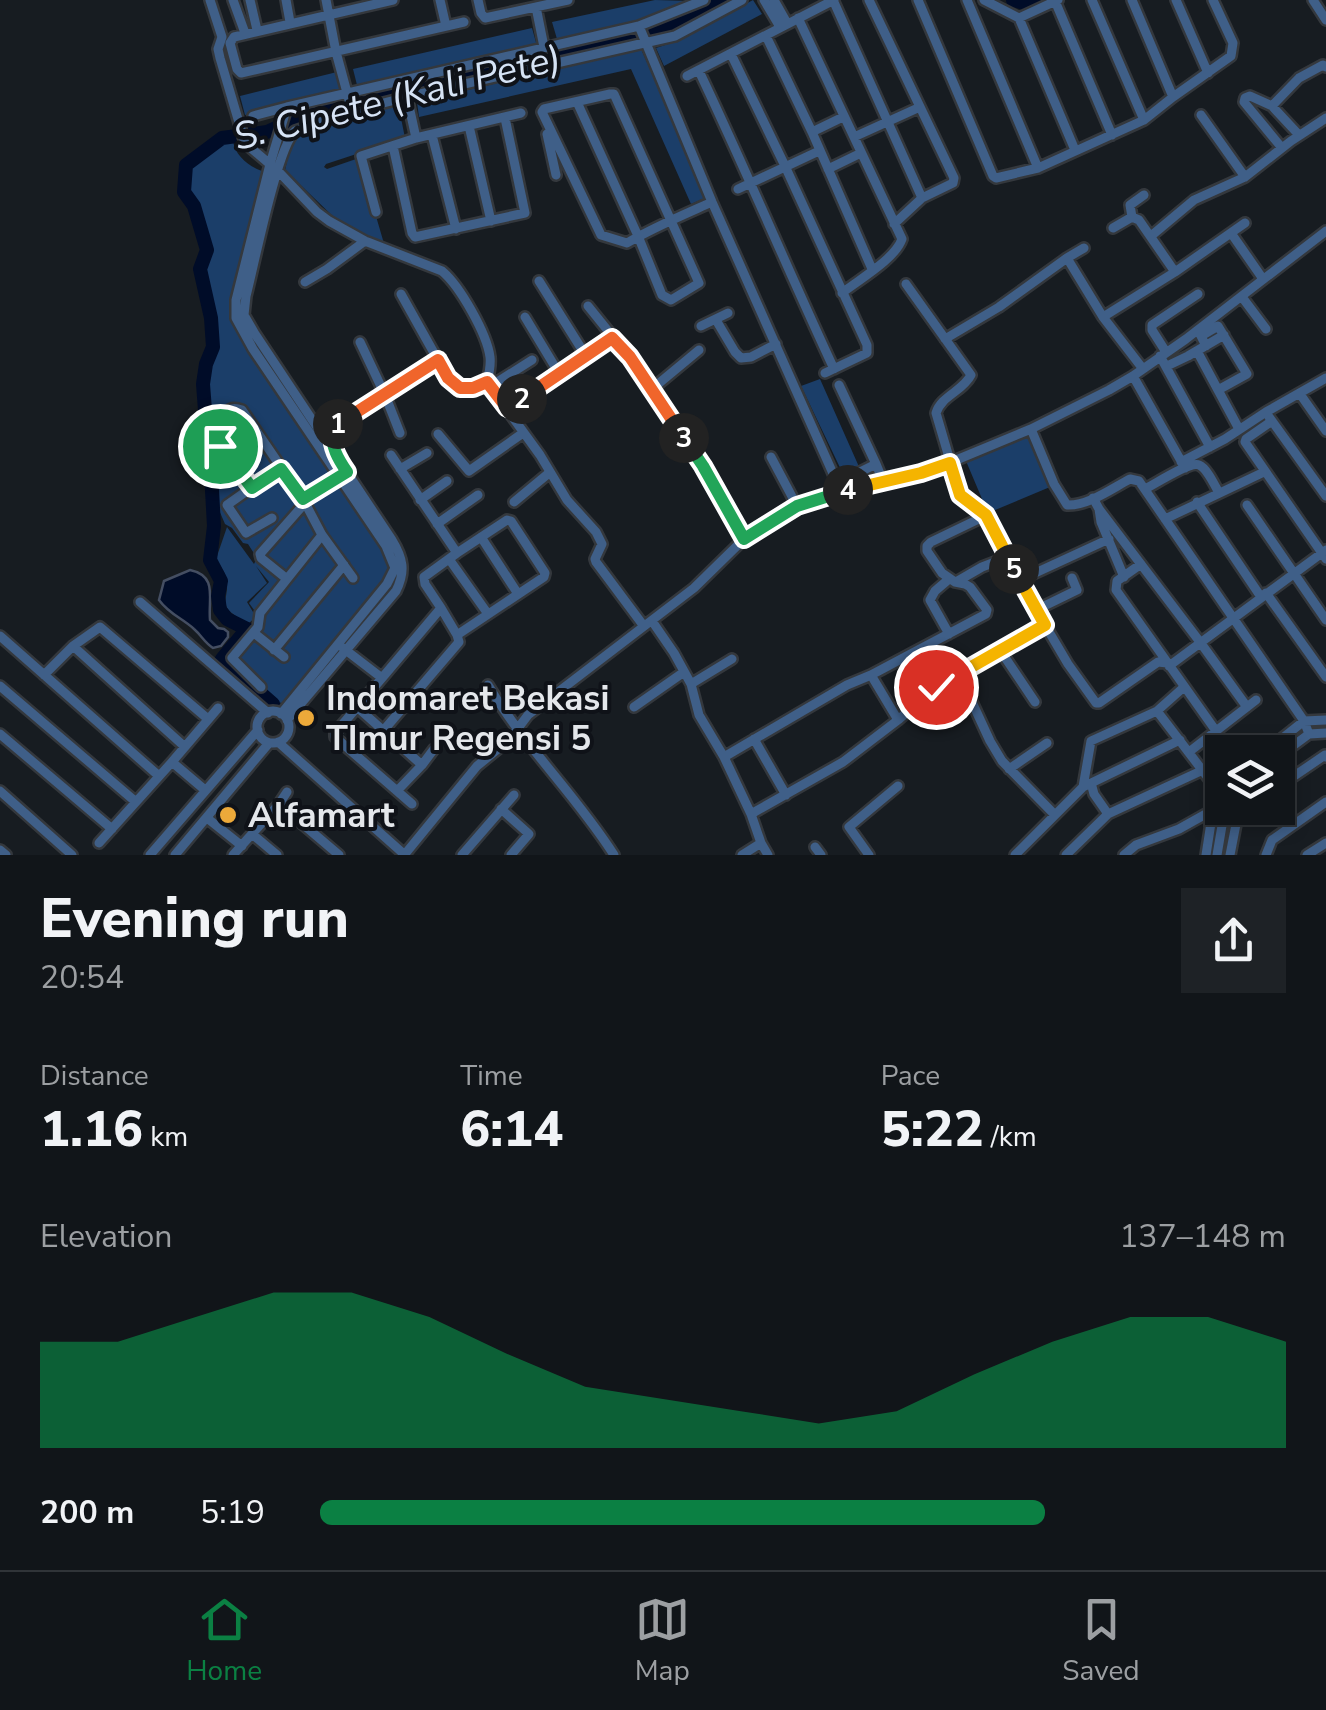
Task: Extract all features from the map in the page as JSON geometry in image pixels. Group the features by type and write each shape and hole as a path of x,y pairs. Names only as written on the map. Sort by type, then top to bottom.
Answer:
{"street":[{"path":"210,0 222,37 218,50 243,138 328,222 451,279 482,332 491,359 489,384 568,500 602,540 596,562 674,653 768,855"},
{"path":"233,0 245,33"},
{"path":"250,0 256,30"},
{"path":"286,0 290,22"},
{"path":"326,0 351,102"},
{"path":"393,0 364,3 234,37 230,42 237,69 241,73 464,22"},
{"path":"440,0 446,26"},
{"path":"478,0 485,18 514,5 536,7 568,0"},
{"path":"253,116 407,97 676,36 742,0"},
{"path":"764,0 784,25"},
{"path":"774,0 784,25"},
{"path":"687,76 834,0 922,198"},
{"path":"869,0 954,178 953,183 922,198 894,224"},
{"path":"966,0 1038,168"},
{"path":"984,0 1019,18 1074,150"},
{"path":"1019,18 1057,0 1112,135"},
{"path":"1092,0 1144,120"},
{"path":"1132,0 1173,96"},
{"path":"1176,0 1208,73"},
{"path":"922,1 993,176 1001,178 1038,168 1144,120 1231,56 1234,47 1213,0"},
{"path":"1313,0 1326,20"},
{"path":"274,167 291,134 351,102 544,48 640,27 699,1"},
{"path":"536,7 544,48"},
{"path":"798,18 902,239 889,259 842,293"},
{"path":"640,27 712,202 835,478 842,480 876,464"},
{"path":"766,36 872,269"},
{"path":"700,72 752,182 830,371 866,353 868,350 785,166 731,54"},
{"path":"1272,106 1299,78 1326,66"},
{"path":"556,175 544,109 576,102 614,94 699,283 671,300 662,295 576,102"},
{"path":"1282,148 1244,100 1250,96 1272,106 1299,135"},
{"path":"407,97 416,138"},
{"path":"854,138 920,106"},
{"path":"284,717 396,591 404,572 400,553 251,337 244,314 286,112"},
{"path":"376,212 360,156 520,112"},
{"path":"1201,115 1245,177"},
{"path":"544,117 601,235 626,243 712,202"},
{"path":"812,132 844,117"},
{"path":"393,146 412,233 417,238 456,230 526,211 505,118"},
{"path":"1151,236 1194,200 1245,177 1326,118"},
{"path":"469,126 490,221"},
{"path":"432,135 456,230"},
{"path":"738,190 819,152"},
{"path":"828,169 860,153"},
{"path":"1132,217 1130,205 1144,195"},
{"path":"1132,217 1139,220 1175,272"},
{"path":"1113,228 1132,217"},
{"path":"1103,317 1245,223"},
{"path":"1164,358 1326,231"},
{"path":"1232,234 1263,278"},
{"path":"305,282 365,241"},
{"path":"945,339 1084,248"},
{"path":"1067,258 1103,317 1143,368"},
{"path":"539,281 586,356"},
{"path":"906,284 971,375 937,408 960,495 986,515 1036,610 1096,703 1158,662 1168,664 1325,554 1245,442 1269,416 1326,378"},
{"path":"401,294 448,378 460,388 489,384 532,360"},
{"path":"1198,294 1152,325 1152,330 1210,447"},
{"path":"1242,296 1266,330"},
{"path":"588,306 630,357 703,466 744,539"},
{"path":"702,326 728,313"},
{"path":"525,317 560,375"},
{"path":"716,320 741,358 752,357 776,344"},
{"path":"1218,390 1248,374 1217,326 1201,336 1201,348 1218,390 1239,429"},
{"path":"251,337 336,455"},
{"path":"507,408 612,338"},
{"path":"360,342 400,433"},
{"path":"258,730 262,738 274,742 405,855 477,766 510,740 528,715 694,588 744,539 797,506 921,473 1031,430 1143,368 1201,348"},
{"path":"652,390 699,350"},
{"path":"343,475 332,430 438,360"},
{"path":"1133,376 1183,465"},
{"path":"840,384 883,481"},
{"path":"1300,394 1326,431"},
{"path":"252,488 220,446 222,417 229,409 242,410 353,578"},
{"path":"1145,489 1239,429 1269,416"},
{"path":"1269,416 1326,496"},
{"path":"1031,430 1054,484 1064,502 1072,507 1130,479 1139,481 1304,721 1309,734"},
{"path":"438,434 470,471 523,433"},
{"path":"400,469 427,453"},
{"path":"390,455 437,524 488,614"},
{"path":"770,456 797,506"},
{"path":"1183,465 1202,466 1219,493"},
{"path":"272,518 248,533 226,504 281,469"},
{"path":"1165,518 1264,472"},
{"path":"514,502 550,473"},
{"path":"287,579 260,554 304,501 343,475"},
{"path":"420,500 447,481"},
{"path":"437,524 478,496"},
{"path":"1094,498 1247,708"},
{"path":"1197,502 1326,677"},
{"path":"1247,505 1326,620"},
{"path":"1099,509 1100,522 1124,576"},
{"path":"724,757 846,685 987,612 970,588 952,581 926,552 927,546 986,515"},
{"path":"383,730 459,642 458,634 423,580 507,520 544,571 544,577 458,634"},
{"path":"261,686 232,658 260,624 260,612 322,535"},
{"path":"481,537 518,594"},
{"path":"1020,580 1109,539"},
{"path":"949,634 930,600 934,591 1008,557"},
{"path":"1141,564 1118,581 1116,590 1216,731"},
{"path":"274,650 344,565"},
{"path":"1036,610 1077,590 1072,578"},
{"path":"140,602 268,713 284,717"},
{"path":"412,804 334,733 442,608"},
{"path":"751,814 843,762 936,687 1045,625"},
{"path":"44,675 72,646 102,628 208,719"},
{"path":"254,632 284,658"},
{"path":"0,636 159,776"},
{"path":"72,646 185,746"},
{"path":"343,648 382,678"},
{"path":"1000,650 1035,702"},
{"path":"690,684 732,659"},
{"path":"634,707 684,672"},
{"path":"959,674 990,741 1009,769 1055,815"},
{"path":"870,675 898,720"},
{"path":"488,685 516,730 586,813 614,855"},
{"path":"0,686 136,802"},
{"path":"1108,814 1087,785 1091,742 1157,711 1184,687"},
{"path":"1189,752 1256,700"},
{"path":"99,843 218,708"},
{"path":"358,708 422,765"},
{"path":"1066,855 1108,814 1203,770 1157,711"},
{"path":"150,855 258,730 260,718 268,713"},
{"path":"175,855 274,742 288,733 284,717"},
{"path":"1286,735 1304,721 1326,720"},
{"path":"1295,744 1309,734 1326,732"},
{"path":"0,734 112,829"},
{"path":"754,739 786,795"},
{"path":"1015,855 1087,785 1180,740"},
{"path":"1009,769 1047,743"},
{"path":"397,791 434,749"},
{"path":"1295,775 1325,753"},
{"path":"172,762 205,790"},
{"path":"869,855 849,827 898,786"},
{"path":"0,791 72,855"},
{"path":"233,855 287,792"},
{"path":"462,855 514,795"},
{"path":"1266,855 1272,840 1326,802"},
{"path":"279,804 339,855"},
{"path":"501,809 528,834 512,855"},
{"path":"1124,855 1136,845 1205,817"},
{"path":"207,818 242,846"},
{"path":"1206,855 1216,825"},
{"path":"1218,855 1220,825"},
{"path":"1230,855 1238,825"},
{"path":"252,834 277,855"},
{"path":"742,855 760,843"},
{"path":"1307,855 1326,843"},
{"path":"1141,844 1149,855"},
{"path":"0,850 6,855"}],"shaded area":[{"path":"655,0 690,1 643,21 557,39 552,22"},
{"path":"753,0 762,14 664,66 656,48 680,40"},
{"path":"532,28 537,46 357,85 353,69"},
{"path":"641,49 708,197 691,204 631,69 419,117 417,102"},
{"path":"337,72 342,91 245,115 240,96"},
{"path":"398,103 405,138 324,167 359,158 385,247 344,227 285,170 293,136 341,117"},
{"path":"224,140 233,141 245,161 266,172 229,305 242,337 391,564 390,577 283,703 275,702 228,658 259,617 249,603 269,582 256,566 267,583 247,602 256,617 249,623 226,606 227,583 216,559 227,527 254,564 257,558 248,544 225,524 219,510 208,437 208,371 216,347 202,270 210,250 198,204 188,191 188,166"},
{"path":"820,379 860,469 844,476 801,386"},
{"path":"1028,435 1050,487 988,513 966,461"},
{"path":"190,570 205,577 210,620 228,632 221,646 210,646 159,600 164,581"}],"waterway":[{"name":"S. Cipete (Kali Pete)","path":"273,704 222,659 247,629 227,619 220,610 221,581 210,560 214,526 211,472 199,438 206,423 203,384 213,347 200,269 207,250 194,206 184,192 186,165 222,138 267,132 295,119 653,33 724,0"},
{"name":"S. Cipete (Kali Pete)","path":"1013,0 1034,0"}],"place":[{"name":"Indomaret Bekasi TImur Regensi 5","path":"306,718"},
{"name":"Alfamart","path":"228,815"}],"route":[{"path":"220,446 252,488 281,469 303,499 347,472 336,455 332,430 438,360 453,384 473,388 487,382 507,408 612,338 630,357 703,466 744,539 797,506 950,463 960,495 986,515 1045,625 936,687"}]}
